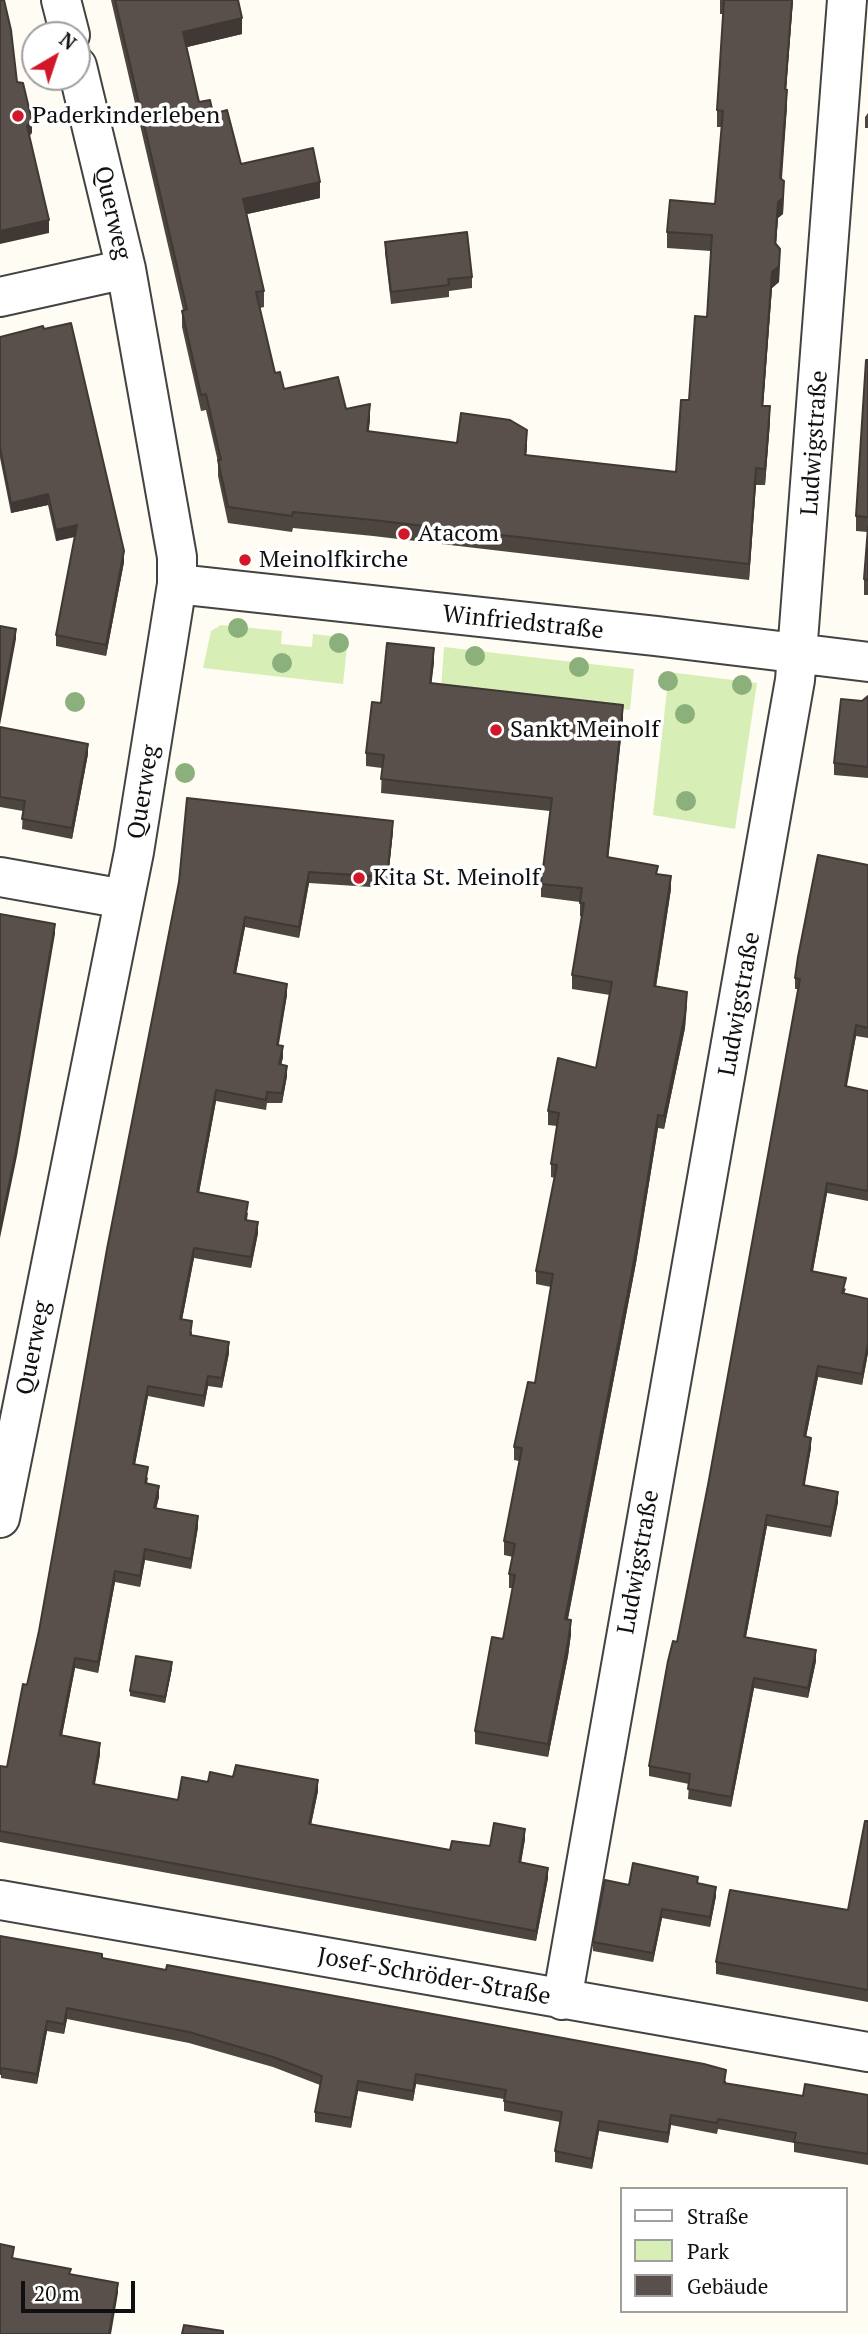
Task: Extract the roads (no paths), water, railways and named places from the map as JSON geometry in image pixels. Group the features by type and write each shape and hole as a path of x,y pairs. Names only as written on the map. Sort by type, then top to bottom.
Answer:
{"street":[{"path":"61,0 66,21"},
{"name":"Ludwigstraße","path":"562,2000 782,771 799,654 847,0"},
{"name":"Querweg","path":"0,1518 124,899 177,584 177,557 126,269 83,91"},
{"path":"0,297 126,269"},
{"name":"Winfriedstraße","path":"177,584 868,662"},
{"path":"0,877 124,899"},
{"name":"Josef-Schröder-Straße","path":"0,1900 868,2052"}],"place":[{"name":"Paderkinderleben","path":"18,116"},
{"name":"Atacom","path":"404,534"},
{"name":"Meinolfkirche","path":"245,560"},
{"name":"Sankt Meinolf","path":"496,730"},
{"name":"Kita St. Meinolf","path":"359,878"}]}
